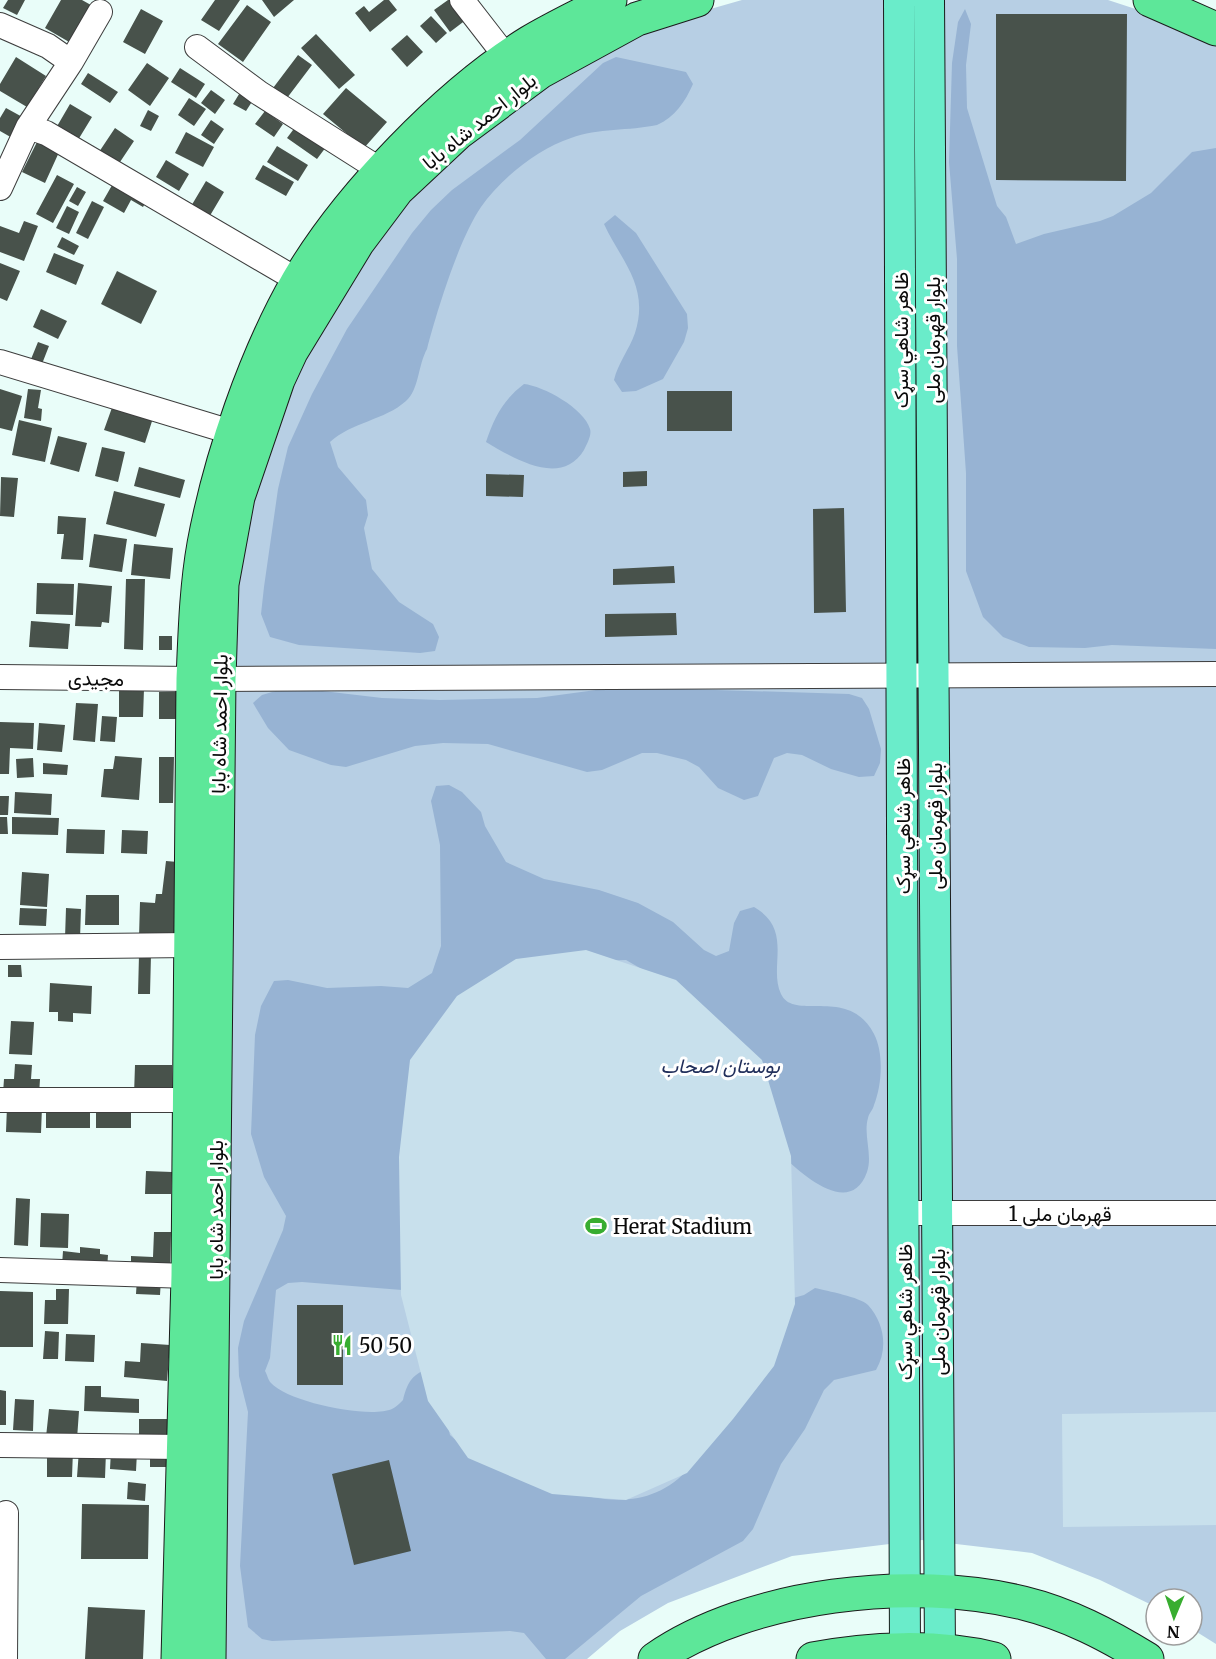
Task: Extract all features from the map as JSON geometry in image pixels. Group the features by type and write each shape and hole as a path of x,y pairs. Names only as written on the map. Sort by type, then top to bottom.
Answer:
{"highway":[{"name":"بلوار احمد شاه بابا","path":"209,1659 206,679 198,584 204,543 231,432 298,281 335,229 382,171 440,111 530,42 610,0"},
{"name":"بلوار احمد شاه بابا","path":"178,1659 188,1276 191,945 206,679 238,497 278,380 291,352 358,242 397,190 449,141 540,72 638,19 697,0"},
{"path":"1150,0 1216,29"},
{"path":"655,1659 719,1626 781,1606 841,1594 905,1591 975,1593 1024,1603 1062,1615 1119,1641 1147,1659"},
{"path":"813,1659 834,1655 905,1651 940,1652 994,1659"}],"main road":[{"name":"ظاهر شاهي سړک","path":"899,0 905,1651"},
{"name":"بلوار قهرمان ملی","path":"930,0 940,1652"}],"street":[{"path":"462,0 507,58"},
{"path":"0,188 28,127 71,62 100,12"},
{"path":"0,25 48,46 71,62"},
{"path":"197,47 259,93 382,171"},
{"path":"28,127 45,132 298,281"},
{"path":"0,362 231,432"},
{"name":"مجیدی","path":"0,678 1216,674"},
{"path":"0,947 191,945"},
{"path":"0,1100 190,1100"},
{"name":"قهرمان ملی 1","path":"903,1214 1216,1213"},
{"path":"0,1270 188,1276"},
{"path":"0,1445 183,1447"},
{"path":"5,1659 3,1551 6,1513"}],"green space":[{"name":"بوستان اصحاب","path":"742,0 1108,0 1160,17 1216,44 1216,1644 1204,1636 1204,1587 1144,1587 1144,1601 1100,1580 1032,1553 922,1540 792,1556 668,1603 620,1631 587,1659 223,1659 227,646 266,423 372,231 496,112 637,30"},
{"name":"Herat Stadium","path":"586,950 676,980 762,1060 791,1156 795,1304 774,1366 687,1473 626,1500 552,1494 468,1458 428,1401 401,1295 399,1157 410,1060 457,996 516,959"},
{"path":"1216,1412 1216,1525 1063,1527 1062,1414"}],"shaded area":[{"path":"965,9 971,24 966,65 967,108 997,206 1006,217 1016,244 1044,234 1113,216 1151,193 1192,152 1216,148 1216,649 1112,645 1085,648 1029,647 1003,637 983,617 966,571 966,473 957,346 957,259 949,162 952,63 958,22"},
{"path":"616,57 686,72 693,84 679,108 657,125 592,133 571,138 546,149 510,175 481,207 465,237 437,315 414,390 410,396 388,413 348,430 330,442 338,467 366,500 368,515 364,528 372,569 399,602 433,624 439,637 435,651 420,653 299,645 270,637 261,614 278,489 288,447 312,394 347,329 412,233 431,210 452,190 520,140 603,63"},
{"path":"615,215 636,233 687,314 688,328 684,342 663,379 636,391 622,392 614,380 635,333 639,316 636,288 604,224"},
{"path":"524,384 562,399 580,413 586,421 590,429 590,437 584,450 574,461 563,467 536,466 523,462 486,442 500,410 510,396"},
{"path":"289,687 382,698 440,700 537,698 618,687 849,694 862,698 869,709 881,749 880,763 874,776 859,777 831,769 802,755 787,753 774,758 758,796 744,800 718,788 699,767 686,760 657,753 642,753 602,770 587,772 488,744 443,743 415,746 346,767 331,765 289,750 268,728 253,703 262,695"},
{"path":"449,785 462,792 481,812 485,826 506,862 544,879 599,890 638,903 673,922 704,950 716,956 729,951 734,923 740,911 754,907 766,916 777,938 777,972 781,994 788,1002 798,1005 837,1007 851,1011 863,1019 874,1034 881,1060 879,1088 867,1125 869,1165 867,1172 860,1185 850,1191 839,1192 827,1189 804,1175 786,1159 666,983 626,960 598,961 402,1290 302,1282 288,1283 276,1290 270,1358 265,1371 270,1382 280,1390 329,1407 381,1412 399,1404 403,1400 410,1381 427,1369 440,1394 450,1435 460,1444 547,1483 578,1494 608,1499 638,1498 665,1488 690,1467 790,1299 804,1295 815,1288 864,1302 874,1312 883,1337 882,1354 876,1370 834,1380 824,1390 805,1429 781,1464 753,1529 743,1541 641,1596 565,1659 546,1659 524,1633 510,1631 272,1641 262,1639 248,1627 240,1566 248,1412 239,1376 238,1348 244,1321 283,1230 286,1216 264,1177 251,1134 255,1035 261,1006 274,981 288,980 327,988 381,986 408,988 432,973 441,946 440,845 431,801 436,786"}],"building":[{"path":"8,0 25,0 17,15 3,8"},
{"path":"61,0 82,0 98,9 76,46 45,28"},
{"path":"215,0 240,0 219,31 201,20"},
{"path":"262,0 294,0 274,17"},
{"path":"384,0 389,0 397,10 370,32 355,13 364,6 369,12"},
{"path":"448,0 459,0 471,16 450,32 434,10"},
{"path":"247,5 271,22 243,62 218,44"},
{"path":"141,9 163,21 145,54 123,42"},
{"path":"996,14 1127,14 1126,181 996,180"},
{"path":"431,16 447,33 436,43 420,26"},
{"path":"316,34 355,75 339,89 301,48"},
{"path":"407,35 423,52 407,67 391,49"},
{"path":"298,55 312,65 284,102 270,92"},
{"path":"16,57 46,76 27,107 0,91 0,84"},
{"path":"147,63 169,78 150,106 128,90"},
{"path":"180,68 205,84 196,98 171,82"},
{"path":"88,73 118,92 110,103 81,84"},
{"path":"244,86 257,94 246,111 233,104"},
{"path":"346,88 387,122 364,148 323,114"},
{"path":"211,90 225,100 215,114 201,103"},
{"path":"189,98 206,109 194,126 178,115"},
{"path":"70,104 92,117 78,140 56,128"},
{"path":"6,108 26,119 14,139 0,131 0,118"},
{"path":"148,110 159,116 151,131 140,126"},
{"path":"265,111 283,124 274,137 255,124"},
{"path":"211,120 224,129 214,144 201,135"},
{"path":"299,122 329,143 317,159 287,138"},
{"path":"115,128 134,141 118,165 99,152"},
{"path":"186,132 214,147 203,167 175,153"},
{"path":"38,140 60,150 45,183 22,172"},
{"path":"277,146 308,165 298,181 267,162"},
{"path":"166,160 189,174 179,191 156,177"},
{"path":"263,165 294,182 286,196 255,179"},
{"path":"57,175 74,184 53,223 36,214"},
{"path":"115,180 148,198 143,207 131,200 124,213 103,201"},
{"path":"206,181 224,192 208,219 190,208"},
{"path":"77,187 86,192 78,206 69,201"},
{"path":"92,201 104,207 88,239 76,233"},
{"path":"67,206 79,212 69,234 56,228"},
{"path":"24,221 38,226 24,261 0,252 0,226 19,233"},
{"path":"62,237 79,246 74,255 57,247"},
{"path":"54,253 84,265 76,285 46,272"},
{"path":"0,263 20,271 7,301 0,298"},
{"path":"117,271 157,291 141,324 101,304"},
{"path":"41,309 67,321 58,339 33,327"},
{"path":"38,342 49,346 40,369 29,364"},
{"path":"0,389 22,396 12,431 0,428"},
{"path":"28,389 41,390 38,408 42,409 41,421 24,418"},
{"path":"667,391 732,391 732,431 667,431"},
{"path":"114,402 154,415 145,443 104,430"},
{"path":"19,420 52,428 45,462 12,455"},
{"path":"58,436 87,443 79,472 50,464"},
{"path":"102,447 125,452 118,482 95,476"},
{"path":"139,467 185,480 180,498 134,486"},
{"path":"647,471 647,486 623,487 623,472"},
{"path":"486,474 524,475 523,497 486,496"},
{"path":"1,477 18,478 14,517 0,516"},
{"path":"114,491 165,504 156,537 106,524"},
{"path":"844,508 846,612 814,613 813,509"},
{"path":"58,516 86,518 83,560 61,559 64,534 57,534"},
{"path":"94,534 127,539 122,572 89,567"},
{"path":"134,544 173,548 170,579 131,575"},
{"path":"674,566 675,583 613,585 613,569"},
{"path":"126,579 145,579 143,650 124,649"},
{"path":"37,583 74,584 73,615 36,614"},
{"path":"78,583 112,586 109,623 102,622 101,627 75,626"},
{"path":"676,613 677,635 605,637 605,614"},
{"path":"31,621 70,624 68,649 29,647"},
{"path":"159,636 172,636 172,650 159,650"},
{"path":"119,689 144,689 143,717 119,717"},
{"path":"159,692 177,692 176,719 159,719"},
{"path":"76,703 98,704 95,742 73,740"},
{"path":"102,716 117,717 115,742 100,741"},
{"path":"0,722 34,723 33,749 10,748 9,774 0,774"},
{"path":"39,723 65,725 62,752 37,750"},
{"path":"115,756 142,758 139,800 101,797 104,769 113,769"},
{"path":"159,757 174,757 173,803 159,803"},
{"path":"33,758 34,777 17,778 16,759"},
{"path":"43,763 68,765 67,775 43,774"},
{"path":"15,792 52,794 51,815 14,813"},
{"path":"0,796 9,796 8,815 0,815"},
{"path":"0,817 7,817 8,834 0,834"},
{"path":"12,817 59,818 58,835 12,834"},
{"path":"67,829 105,830 104,854 66,853"},
{"path":"122,830 148,831 147,854 121,853"},
{"path":"166,861 178,862 178,938 139,937 140,902 155,903 156,894 162,894"},
{"path":"22,872 49,874 47,907 20,905"},
{"path":"86,895 119,895 119,925 85,925"},
{"path":"20,908 47,909 46,926 19,925"},
{"path":"66,908 81,909 80,939 65,938"},
{"path":"139,955 151,955 150,994 138,994"},
{"path":"8,965 21,965 22,977 8,977"},
{"path":"50,983 92,986 91,1014 73,1013 73,1022 58,1021 58,1012 49,1012"},
{"path":"11,1021 34,1022 32,1055 9,1054"},
{"path":"15,1064 32,1065 31,1079 40,1079 39,1095 3,1093 4,1079 14,1079"},
{"path":"135,1065 172,1065 172,1096 134,1095"},
{"path":"7,1106 42,1107 41,1133 6,1132"},
{"path":"46,1106 90,1107 90,1128 46,1128"},
{"path":"96,1110 131,1110 131,1128 96,1128"},
{"path":"146,1171 172,1172 171,1194 145,1194"},
{"path":"16,1198 30,1199 28,1246 14,1245"},
{"path":"41,1213 69,1214 68,1248 40,1247"},
{"path":"154,1232 171,1232 170,1269 131,1268 131,1256 153,1257"},
{"path":"80,1247 100,1249 100,1254 108,1255 107,1269 62,1265 63,1251 80,1253"},
{"path":"137,1278 161,1279 160,1295 136,1294"},
{"path":"56,1289 69,1289 68,1324 44,1324 45,1300 56,1300"},
{"path":"0,1291 33,1292 33,1347 0,1347"},
{"path":"297,1305 343,1305 343,1385 297,1385"},
{"path":"45,1331 59,1332 58,1359 43,1359"},
{"path":"66,1334 95,1335 94,1362 65,1361"},
{"path":"141,1343 170,1345 167,1381 124,1377 125,1361 140,1362"},
{"path":"85,1386 101,1386 101,1397 139,1399 139,1413 84,1411"},
{"path":"0,1390 6,1391 6,1425 0,1425"},
{"path":"15,1399 34,1400 33,1431 13,1430"},
{"path":"49,1409 79,1411 77,1439 46,1437"},
{"path":"139,1419 171,1419 170,1441 139,1441"},
{"path":"47,1449 73,1450 72,1477 47,1477"},
{"path":"79,1450 106,1452 105,1478 77,1477"},
{"path":"111,1450 137,1452 136,1471 110,1469"},
{"path":"150,1453 170,1453 170,1467 150,1467"},
{"path":"389,1460 411,1551 354,1565 332,1474"},
{"path":"128,1482 146,1484 145,1501 127,1499"},
{"path":"82,1504 149,1505 148,1559 81,1559"},
{"path":"88,1607 145,1610 143,1659 85,1659"}],"place":[{"name":"Herat Stadium","path":"596,1226"},
{"name":"50 50","path":"342,1345"}]}
